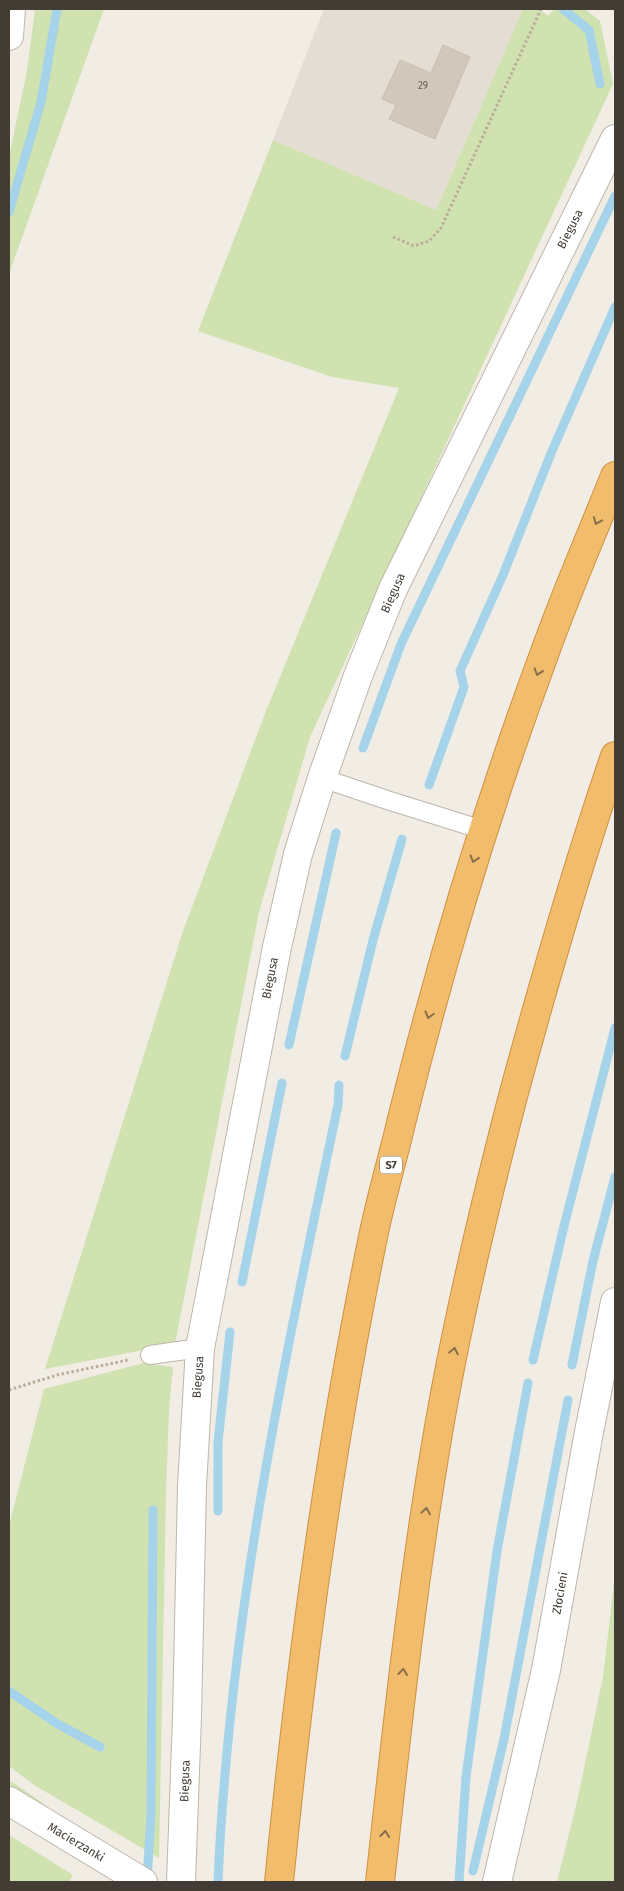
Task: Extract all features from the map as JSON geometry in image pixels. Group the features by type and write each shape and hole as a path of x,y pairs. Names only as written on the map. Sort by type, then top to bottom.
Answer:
{"highway":[{"name":"S7","path":"279,1882 293,1738 309,1610 334,1453 371,1244 419,1052 483,830 545,650 615,476"},
{"path":"380,1882 403,1676 418,1563 435,1450 464,1302 491,1180 532,1024 560,926 615,756"}],"street":[{"path":"9,36 11,9"},
{"name":"Biegusa","path":"181,1882 187,1727 192,1486 200,1348 276,947 298,854 322,778 358,676 393,589 615,139"},
{"name":"Złocieni","path":"497,1882 546,1670 589,1432 615,1302"},
{"name":"Macierzanki","path":"9,1802 134,1877"}],"lane":[{"path":"322,778 483,830"},
{"path":"150,1355 200,1348"}],"path":[{"path":"393,237 414,246 429,241 441,228 541,9"},
{"path":"9,1390 57,1375 150,1355"}],"shaded area":[{"path":"324,9 523,9 436,210 273,140"}],"green space":[{"path":"35,9 104,9 9,274 9,157 27,71"},
{"path":"523,9 539,9 548,16 554,9 585,9 600,21 613,84 310,737 259,912 175,1344 45,1369 183,931 266,711 399,388 332,377 198,331 273,140 436,210"},
{"path":"144,1363 173,1367 169,1409 166,1493 159,1858 34,1785 9,1766 9,1526 44,1389"},
{"path":"615,1575 615,1882 557,1882 577,1802 603,1677"},
{"path":"9,1780 43,1803 42,1805 9,1785"},
{"path":"9,1835 73,1875 69,1882 9,1882"}],"building":[{"path":"443,45 470,57 435,139 389,119 396,105 382,99 400,60 431,73"}],"waterway":[{"path":"9,212 41,102 57,9"},
{"path":"563,9 589,30 600,84"},
{"path":"363,748 401,644 615,196"},
{"path":"429,785 464,687 460,671 503,575 552,451 615,307"},
{"path":"289,1045 336,833"},
{"path":"345,1056 373,940 402,839"},
{"path":"533,1360 564,1226 615,1028"},
{"path":"242,1282 282,1083"},
{"path":"218,1882 224,1784 234,1686 247,1589 279,1394 338,1105 339,1085"},
{"path":"572,1365 593,1261 615,1177"},
{"path":"218,1511 218,1442 230,1332"},
{"path":"459,1882 466,1777 497,1551 528,1383"},
{"path":"473,1871 504,1739 568,1400"},
{"path":"147,1880 151,1815 153,1510"},
{"path":"9,1691 56,1723 100,1747"}]}
